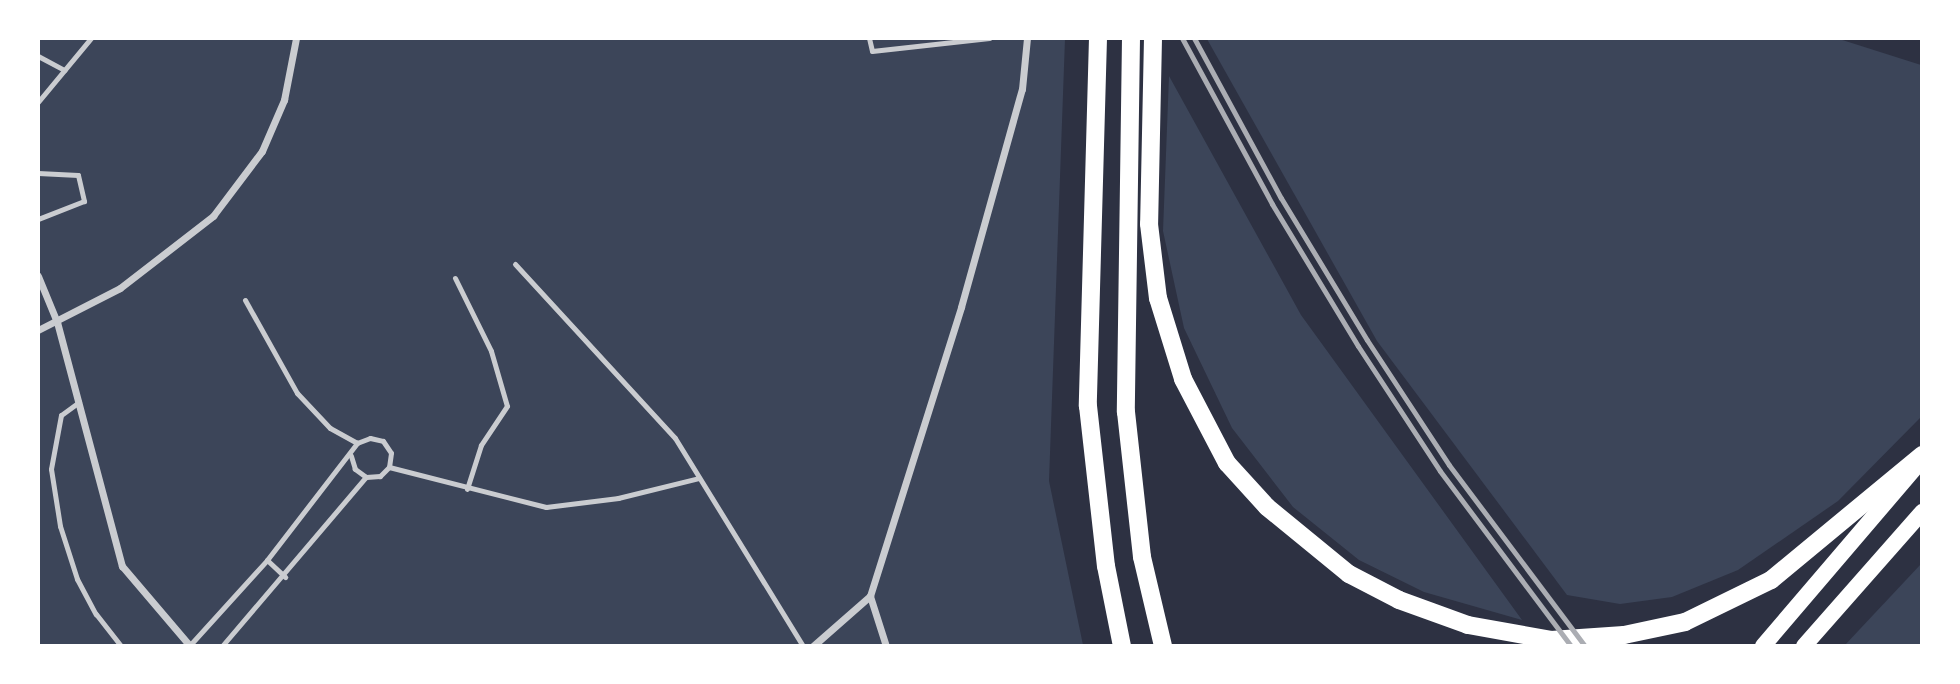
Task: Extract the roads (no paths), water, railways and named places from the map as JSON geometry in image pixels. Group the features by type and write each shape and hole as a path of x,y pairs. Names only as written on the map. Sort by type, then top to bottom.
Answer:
{"highway":[{"path":"1098,38 1088,406 1105,566 1122,646"},
{"path":"1130,38 1125,222 1128,453 1142,557 1163,646"},
{"path":"1153,38 1149,224 1158,298 1183,379 1227,463 1267,507 1349,574 1440,616 1507,634 1551,639 1624,635 1685,622 1771,580 1922,458"}],"main road":[{"path":"1763,646 1922,458"},
{"path":"1804,646 1922,512"}],"street":[{"path":"38,330 120,288 212,216 232,194 262,151 284,100 296,38"},
{"path":"813,646 870,596 961,307 1022,89 1027,38"},
{"path":"38,276 57,322 122,566 190,645"},
{"path":"870,596 886,646"}],"lane":[{"path":"38,102 91,38"},
{"path":"869,38 872,51 989,38"},
{"path":"38,55 64,70"},
{"path":"38,173 78,175 84,201 38,219"},
{"path":"515,264 653,411 699,478 803,646"},
{"path":"455,278 491,351 507,406 481,445 467,489"},
{"path":"246,300 297,393 330,428 357,443"},
{"path":"79,402 61,415 51,469 60,526 77,579 96,614 121,646"},
{"path":"190,645 267,561 351,456 357,443 370,438 383,441 391,453 390,467 380,476 366,477 355,469 351,456"},
{"path":"390,467 467,489 546,507 618,498 699,478"},
{"path":"222,646 285,577 366,477"},
{"path":"267,561 285,577"}],"railway":[{"path":"1182,38 1272,204 1358,346 1440,471 1571,646"},
{"path":"1194,38 1281,198 1367,340 1449,465 1585,646"}]}
